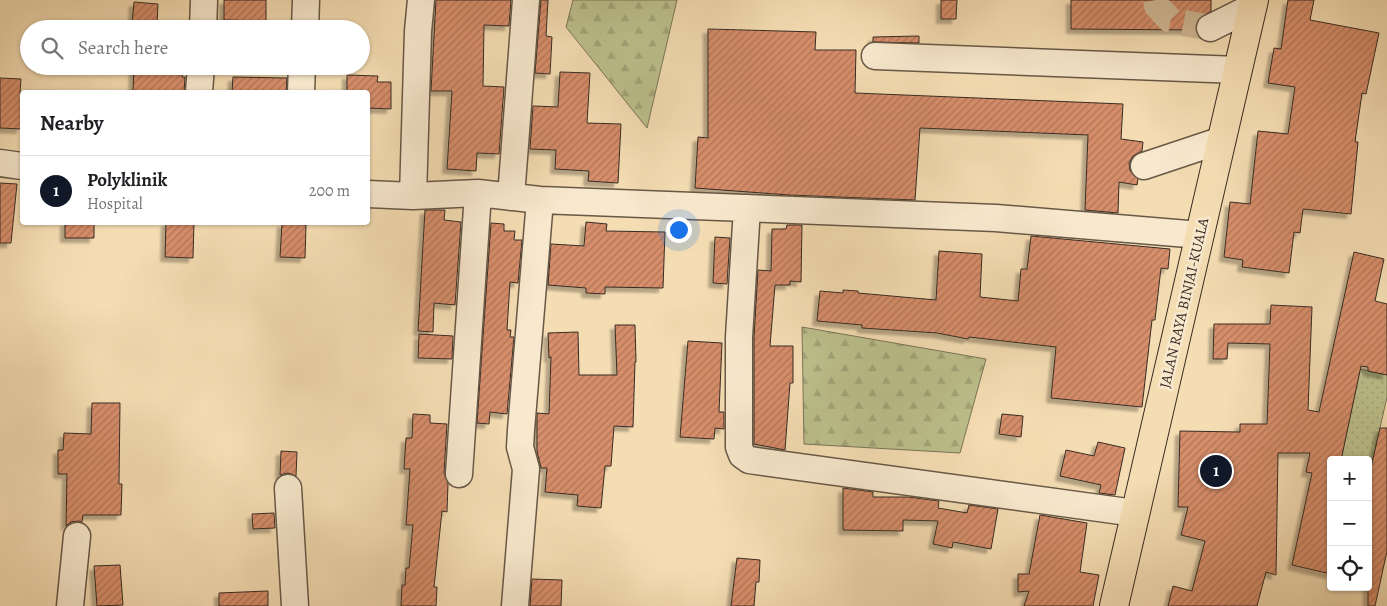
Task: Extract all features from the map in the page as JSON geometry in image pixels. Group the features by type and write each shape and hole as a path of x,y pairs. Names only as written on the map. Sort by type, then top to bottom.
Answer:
{"main road":[{"name":"JALAN RAYA BINJAI-KUALA","path":"1114,606 1253,4"}],"street":[{"path":"203,20 204,0"},
{"path":"305,20 306,0"},
{"path":"413,196 418,31 421,0"},
{"path":"511,197 526,0"},
{"path":"1210,28 1253,4"},
{"path":"875,56 1238,70"},
{"path":"199,90 200,75"},
{"path":"301,90 302,75"},
{"path":"1144,166 1222,140"},
{"path":"0,164 20,166"},
{"path":"459,474 478,193"},
{"path":"370,194 413,196 478,193 540,200 996,218 1200,235"},
{"path":"515,606 526,469 520,447 521,430 540,200"},
{"path":"747,208 739,337 739,447 742,455 749,460 1135,513"},
{"path":"288,488 295,606"},
{"path":"70,606 77,536"}],"green space":[{"path":"573,0 677,0 647,128 566,27"},
{"path":"802,327 986,359 960,453 804,444"},
{"path":"1360,369 1387,375 1387,397 1372,463 1372,456 1342,456"}],"building":[{"path":"224,0 266,0 266,20 224,20"},
{"path":"436,0 511,0 509,26 484,25 483,86 504,87 499,154 477,153 476,171 447,169 452,91 431,91"},
{"path":"541,0 548,0 546,36 552,37 550,74 535,73"},
{"path":"941,0 957,0 956,19 941,19"},
{"path":"1071,0 1211,0 1211,11 1198,19 1196,30 1071,29"},
{"path":"1288,0 1314,0 1310,20 1379,33 1366,94 1362,93 1355,142 1358,142 1351,214 1303,209 1300,233 1294,232 1289,273 1242,267 1243,260 1224,257 1230,202 1250,204 1258,131 1288,134 1295,87 1268,83 1274,48 1281,49"},
{"path":"134,2 158,4 157,20 132,20"},
{"path":"708,29 816,32 815,50 856,50 855,93 1123,104 1121,139 1143,142 1142,151 1133,156 1129,163 1130,171 1138,179 1137,185 1119,182 1118,213 1085,210 1088,135 920,128 915,200 789,195 695,188 698,137 708,138"},
{"path":"919,36 919,43 873,42 873,37"},
{"path":"560,72 590,73 587,123 621,124 618,183 588,181 589,171 555,169 556,150 530,149 533,106 558,107"},
{"path":"134,75 182,75 182,77 185,77 184,90 133,90"},
{"path":"347,75 378,76 377,82 391,82 391,109 370,108 370,90 347,90"},
{"path":"233,77 287,78 286,90 232,90"},
{"path":"0,78 21,79 20,129 0,128"},
{"path":"0,183 17,184 11,243 0,243"},
{"path":"425,210 445,210 444,220 461,222 455,305 434,303 433,332 418,331"},
{"path":"586,222 607,224 606,231 665,232 663,288 605,287 605,294 586,293 586,288 548,285 551,244 584,246"},
{"path":"491,223 504,224 504,231 515,231 514,240 522,240 518,283 510,282 507,330 511,330 510,337 514,337 507,414 490,412 489,424 477,423"},
{"path":"65,225 94,225 94,238 65,238"},
{"path":"166,225 194,225 193,258 165,257"},
{"path":"282,225 306,225 305,258 280,257"},
{"path":"787,225 802,225 801,282 790,281 790,285 775,285 770,346 793,346 793,383 790,383 785,450 754,444 754,337 758,270 771,271 772,229 786,229"},
{"path":"1031,236 1170,249 1168,269 1161,268 1155,320 1152,320 1142,407 1051,398 1056,347 969,337 968,339 937,333 862,328 862,325 817,321 820,291 843,293 843,290 858,291 858,293 936,300 939,251 982,254 980,297 1018,301 1021,269 1027,269"},
{"path":"715,237 730,238 727,284 713,283"},
{"path":"1354,252 1384,259 1375,301 1387,304 1387,375 1368,371 1368,367 1361,366 1342,456 1327,456 1327,573 1292,565 1312,473 1306,472 1310,453 1278,453 1276,575 1266,572 1257,606 1168,606 1173,586 1192,591 1205,541 1181,535 1188,507 1178,507 1180,431 1240,432 1240,424 1267,424 1270,344 1228,343 1227,359 1213,359 1214,324 1270,324 1271,305 1312,307 1308,410 1319,412"},
{"path":"615,325 635,325 636,362 633,427 614,426 611,466 605,466 601,508 577,506 578,495 545,492 547,468 541,468 537,451 537,413 549,414 551,357 549,358 548,333 578,332 579,375 617,375"},
{"path":"419,334 453,336 452,359 418,358"},
{"path":"688,341 722,343 719,412 724,412 724,429 715,428 714,439 680,437"},
{"path":"92,403 120,403 119,484 122,484 121,515 83,515 82,522 71,522 66,526 67,474 58,474 58,450 63,450 64,433 91,434"},
{"path":"413,414 430,415 430,423 447,424 444,473 448,483 447,512 442,511 434,587 437,587 436,606 401,606 402,585 405,585 406,568 409,568 413,525 406,525 410,469 404,469 406,438 412,438"},
{"path":"1002,414 1023,416 1021,437 999,434"},
{"path":"1380,428 1387,428 1387,551 1375,606 1368,606 1368,591 1372,591 1372,463"},
{"path":"1098,442 1125,448 1115,495 1099,493 1101,485 1060,476 1066,450 1094,456"},
{"path":"281,451 297,452 296,476 288,473 280,475"},
{"path":"843,488 873,492 873,497 908,497 939,501 938,508 967,513 969,505 998,509 991,549 953,542 952,548 933,544 938,521 903,520 903,531 843,530"},
{"path":"274,513 275,528 253,529 252,514"},
{"path":"1040,515 1087,523 1080,572 1099,575 1093,606 1024,606 1029,591 1018,592 1018,574 1029,574"},
{"path":"737,558 760,560 759,582 756,582 754,606 731,606"},
{"path":"120,565 123,605 97,606 94,566"},
{"path":"532,579 562,580 561,606 530,606"},
{"path":"268,591 268,606 219,606 219,593"}],"tunnel":[{"path":"1156,0 1157,6 1170,20 1210,28"}],"place":[{"name":"Polyklinik","path":"1216,471"}]}
